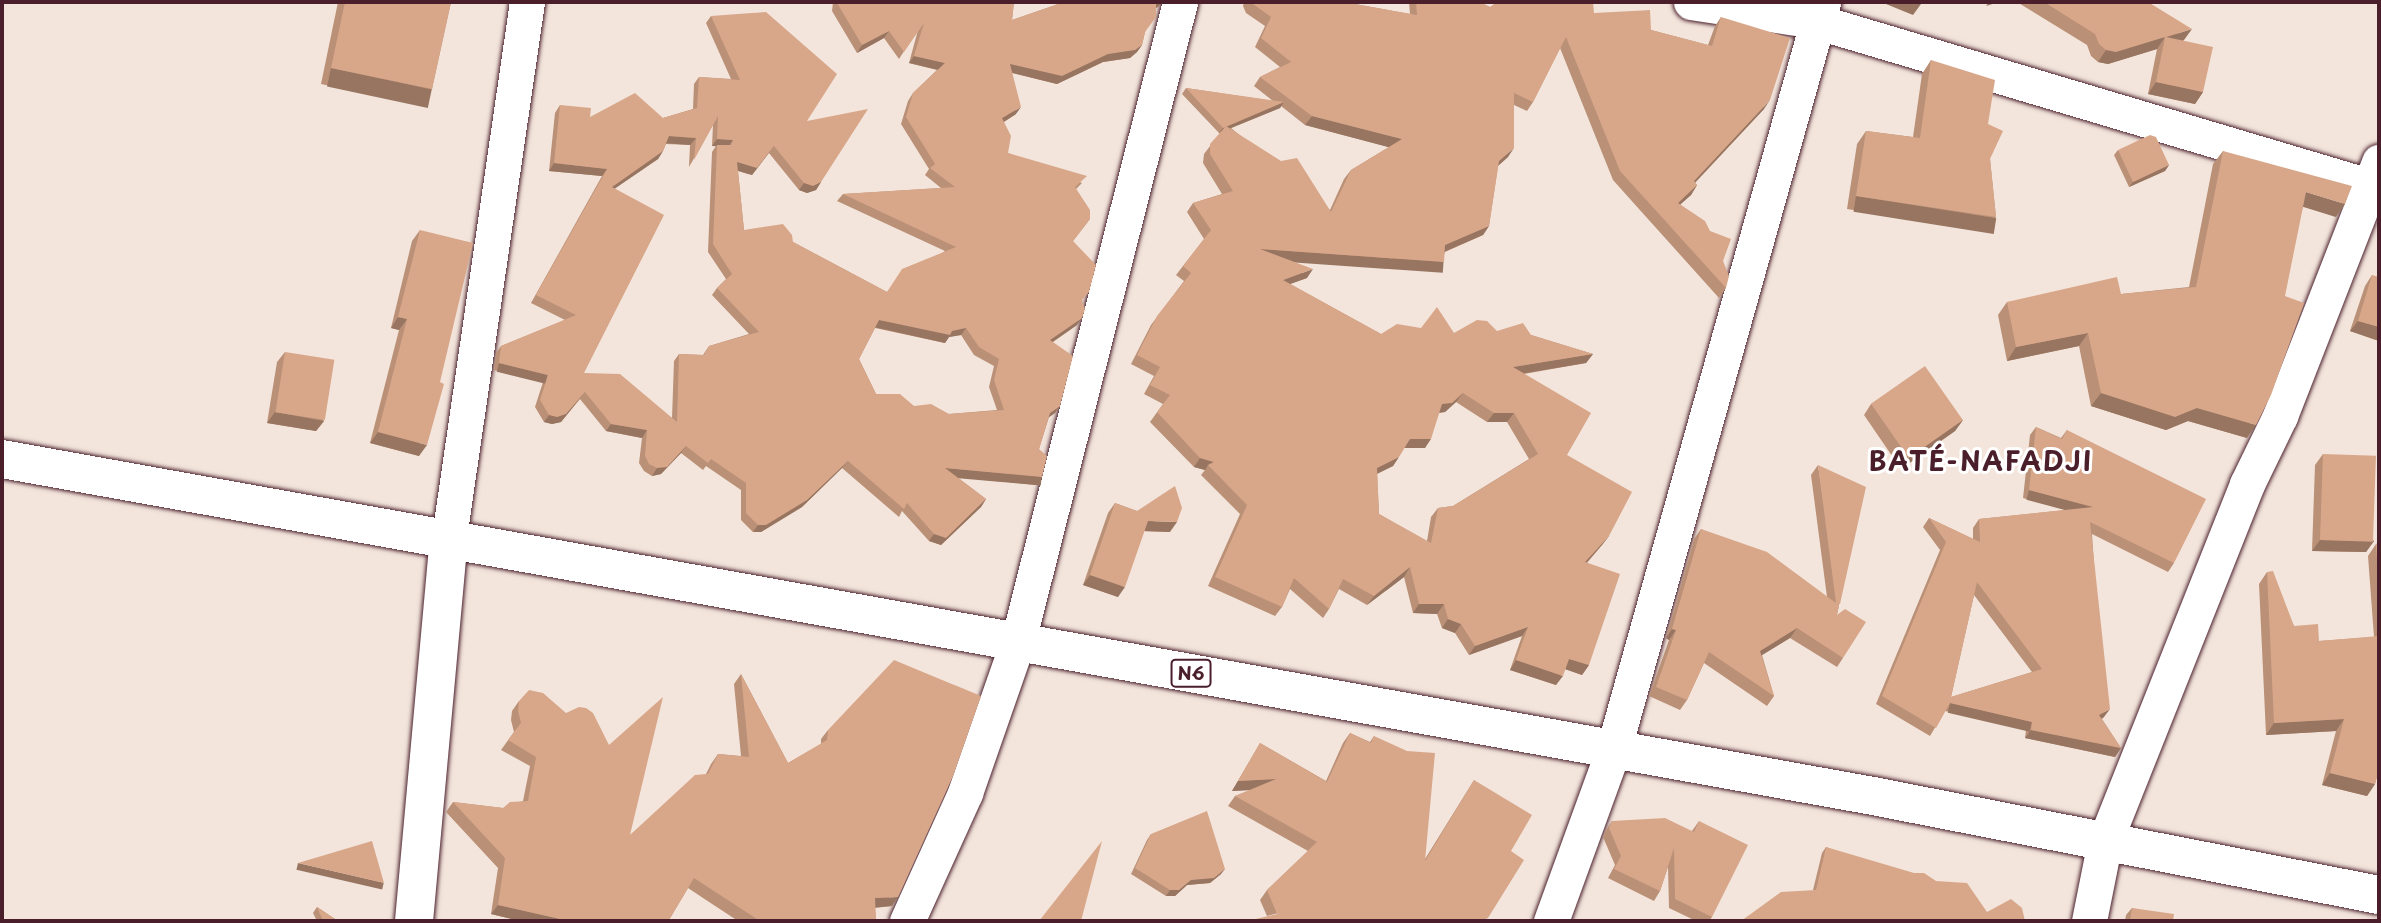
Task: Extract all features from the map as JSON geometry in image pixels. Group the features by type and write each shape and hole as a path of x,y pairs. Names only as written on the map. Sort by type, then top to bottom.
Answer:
{"main road":[{"name":"N6","path":"2,458 1018,641 2105,841 2379,895"},
{"path":"414,921 449,537"}],"street":[{"path":"449,537 527,2"},
{"path":"907,921 965,793 1018,641 1180,2"},
{"path":"1691,2 1819,11 2377,179 2280,416 2247,484 2105,841 2089,921"},
{"path":"1551,921 1613,751 1819,11"}],"building":[{"path":"345,2 451,2 432,89 331,68"},
{"path":"837,2 1014,2 1012,20 1064,2 1158,2 1156,17 1145,32 1142,45 1135,50 1108,54 1062,76 1010,64 1021,107 1002,118 1011,136 1008,153 1087,176 1075,187 1090,210 1090,219 1073,241 1096,265 1089,292 1082,300 1085,309 1082,318 1050,340 1073,356 1060,406 1050,413 1039,449 1047,456 1042,477 945,468 986,499 946,538 934,534 907,503 904,509 848,461 807,500 766,525 758,525 746,513 746,483 711,459 708,463 686,446 667,467 657,468 649,464 645,456 647,430 611,424 585,392 566,414 557,417 549,415 540,400 548,375 499,363 501,346 576,315 536,295 607,169 554,163 560,105 591,108 590,117 635,93 663,118 697,108 699,77 740,80 711,16 766,12 837,74 807,121 868,109 821,182 813,186 804,183 774,146 757,168 737,162 744,230 783,224 792,235 793,242 887,292 902,269 956,247 843,194 955,187 930,168 935,164 906,117 913,93 945,63 914,56 924,23 904,52 889,31 862,45","holes":["718,116 717,139 733,140 731,145 717,145 713,244 732,274 717,288 759,332 709,346 704,355 679,354 677,422 620,374 584,373 664,215 612,187 663,151 669,136 696,138 694,160","879,320 950,335 952,331 966,328 979,347 999,359 994,380 1004,410 949,414 931,404 914,406 900,394 876,394 859,359"]},
{"path":"1252,2 1349,2 1417,15 1416,2 1479,2 1490,7 1497,2 1593,2 1594,13 1650,10 1651,30 1712,46 1721,17 1790,38 1770,100 1694,181 1697,185 1678,203 1705,221 1710,231 1731,239 1723,261 1729,276 1726,288 1620,171 1566,37 1533,102 1514,93 1514,148 1499,161 1489,226 1445,245 1444,262 1260,249 1313,269 1283,280 1381,334 1397,324 1421,328 1437,307 1454,333 1477,320 1487,321 1497,331 1523,323 1531,335 1593,354 1513,367 1591,413 1567,455 1632,492 1609,536 1585,562 1620,574 1589,665 1569,659 1563,676 1516,660 1528,627 1475,646 1461,624 1448,619 1444,604 1419,604 1410,567 1374,596 1343,579 1329,609 1294,578 1282,607 1215,577 1247,505 1208,465 1214,462 1200,458 1157,412 1170,395 1150,385 1160,367 1137,355 1157,316 1191,273 1183,266 1211,230 1193,203 1233,191 1210,154 1210,144 1226,126 1281,161 1297,158 1331,212 1351,170 1402,139 1312,116 1260,77 1291,62 1261,38 1271,17","holes":["1463,393 1494,413 1514,413 1538,454 1453,506 1438,508 1431,543 1379,514 1377,468 1399,457 1410,439 1431,439 1442,404 1452,403"]},
{"path":"2044,2 2148,2 2192,29 2166,37 2213,47 2203,92 2156,82 2165,37 2116,52 2106,50 2099,44 2095,34"},
{"path":"1931,60 1995,80 1988,124 2003,131 1990,159 1996,217 1856,196 1866,131 1920,138"},
{"path":"1186,88 1284,102 1223,128"},
{"path":"2150,135 2156,137 2169,165 2133,182 2118,150"},
{"path":"2223,151 2352,186 2345,204 2306,192 2285,296 2304,303 2271,395 2256,425 2197,408 2175,417 2101,393 2088,333 2016,347 2007,302 2117,277 2121,294 2196,287"},
{"path":"420,230 473,243 440,382 444,384 427,445 378,432 407,319 398,317"},
{"path":"2372,275 2379,277 2379,327 2358,321"},
{"path":"285,352 334,360 325,420 275,412"},
{"path":"1925,366 1963,420 1909,458 1871,404"},
{"path":"2036,427 2062,439 2067,430 2206,499 2174,563 2090,522 2110,709 2099,715 2121,748 2031,730 2032,722 1950,703 1936,728 1882,696 1946,542 1929,518 1980,542 1979,519 2093,507 2029,490","holes":["1977,582 2042,669 1951,697"]},
{"path":"2323,454 2376,456 2373,542 2320,540"},
{"path":"1818,465 1866,487 1840,604 1837,604 1837,615 1845,609 1866,622 1843,658 1797,628 1760,651 1774,696 1709,652 1687,700 1656,687 1676,630 1672,629 1701,529 1767,552 1836,603"},
{"path":"1175,486 1182,508 1177,522 1148,521 1125,587 1090,575 1115,503 1137,511"},
{"path":"2379,543 2379,589 2376,544"},
{"path":"2273,571 2294,626 2318,624 2319,641 2379,636 2379,769 2375,784 2330,773 2344,719 2274,723 2267,572"},
{"path":"894,660 981,696 953,776 898,897 875,898 876,921 760,921 694,878 669,921 569,921 498,905 505,858 453,802 503,808 510,802 528,801 536,757 508,740 521,723 519,701 529,690 543,693 566,713 579,707 586,708 593,713 609,745 663,697 630,835 695,775 708,774 718,754 749,757 741,674 788,763 827,740 828,730"},
{"path":"1350,733 1371,743 1374,736 1407,751 1435,753 1425,861 1474,780 1532,815 1511,851 1524,860 1488,918 1481,921 1247,921 1277,914 1267,890 1317,842 1235,796 1276,779 1238,781 1260,743 1327,782"},
{"path":"1207,811 1225,869 1214,878 1191,880 1179,890 1170,890 1135,868 1151,834"},
{"path":"1665,818 1694,832 1699,821 1748,845 1712,917 1675,899 1674,848 1660,891 1614,869 1621,856 1609,828 1612,821"},
{"path":"372,841 384,883 298,863"},
{"path":"1102,841 1081,921 1039,921"},
{"path":"1826,847 1914,873 1924,873 1936,881 1967,883 1987,912 2011,899 2022,908 2025,921 1741,921 1781,892 1816,890"},
{"path":"317,907 338,921 323,921"},
{"path":"2132,908 2174,914 2173,921 2130,921"}],"district":[{"name":"BATÉ-NAFADJI","path":"1981,461"}]}
